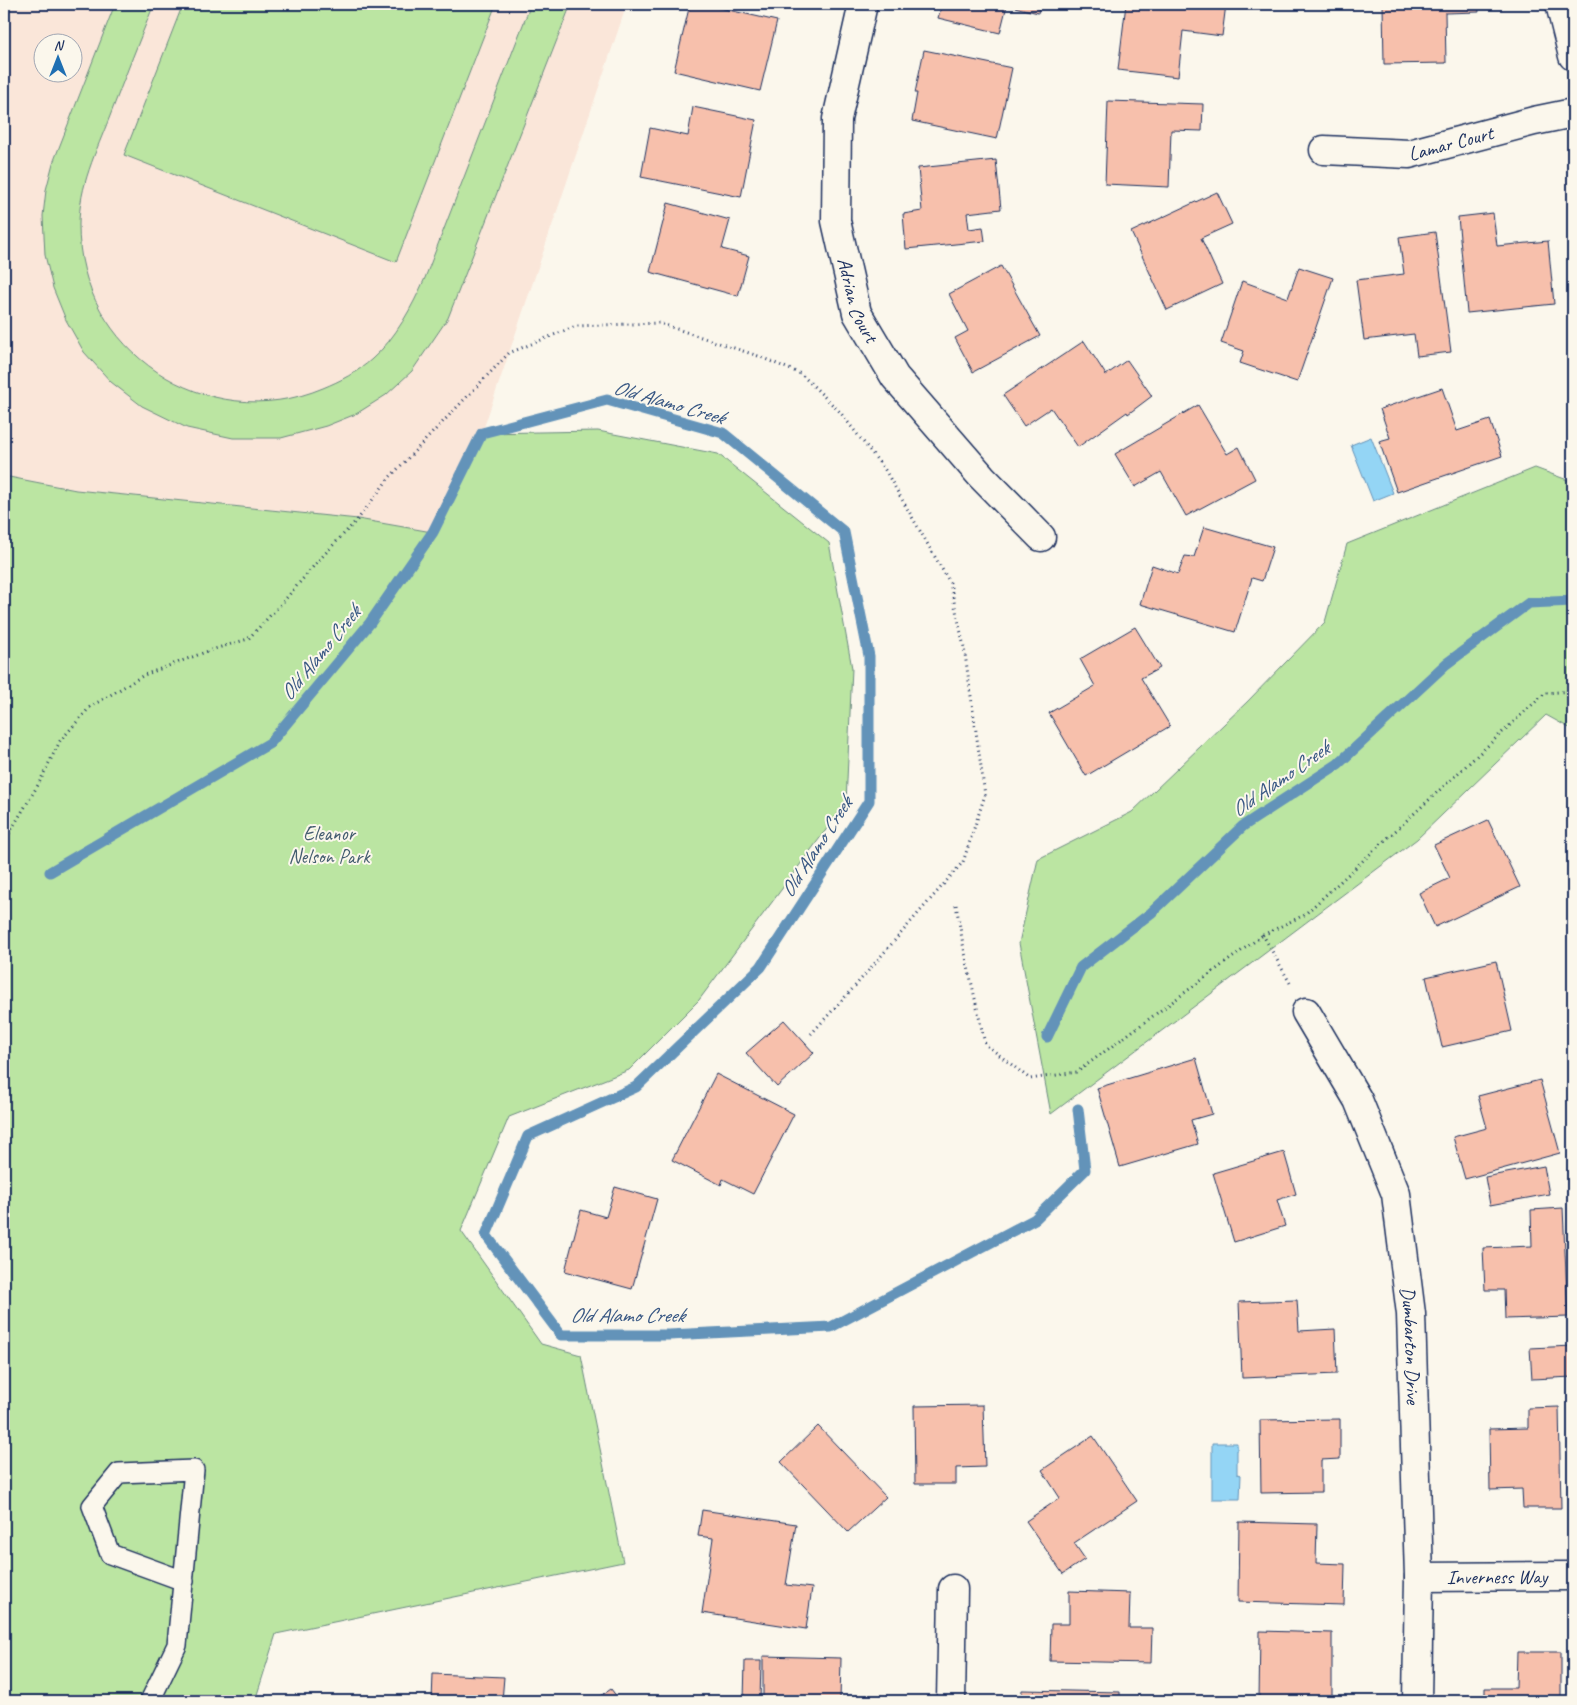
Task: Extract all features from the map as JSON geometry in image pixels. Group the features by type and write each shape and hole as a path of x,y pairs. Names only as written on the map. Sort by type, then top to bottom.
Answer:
{"street":[{"name":"Adrian Court","path":"863,4 837,118 836,221 857,313 895,377 982,477 1041,536"},
{"path":"1560,4 1573,56"},
{"name":"Lamar Court","path":"1324,150 1409,154 1534,121 1573,113"},
{"name":"Dumbarton Drive","path":"1306,1012 1358,1100 1396,1194 1411,1314 1419,1577 1417,1701"},
{"name":"Inverness Way","path":"1419,1577 1573,1576"},
{"path":"951,1701 953,1589"}],"lane":[{"path":"150,1701 177,1645 184,1581 194,1470 119,1473 92,1506 110,1554 184,1581"}],"path":[{"path":"4,842 38,786 60,741 90,707 144,675 248,638 358,519 389,478 509,353 576,326 659,323 758,356 801,374 840,412 885,470 950,583 964,646 985,795 963,862 811,1034"},
{"path":"956,905 985,1044 1030,1079 1077,1072 1263,935 1304,915 1545,693 1573,691"},
{"path":"1263,935 1306,1012"}],"shaded area":[{"path":"4,4 627,4 482,433 433,532 358,519 76,490 4,476"}],"green space":[{"path":"115,4 154,4 85,183 79,225 84,270 100,310 125,344 157,372 195,391 236,401 279,400 323,388 361,368 389,342 409,311 425,278 531,4 571,4 448,318 412,371 386,395 356,414 326,426 281,438 233,438 187,428 142,406 111,382 84,352 66,320 53,288 45,255 43,216 46,190 53,163"},
{"path":"183,4 496,4 396,262 124,155"},
{"name":"Eleanor Nelson Park","path":"598,431 718,454 829,543 852,668 846,803 699,1000 629,1070 509,1117 461,1231 541,1344 581,1355 623,1562 276,1634 255,1701 4,1701 4,476 76,490 358,519 432,532 482,433"},
{"path":"1535,468 1573,482 1573,730 1546,715 1417,839 1051,1114 1019,943 1038,859 1132,812 1247,702 1325,622 1347,544"}],"water":[{"path":"1371,437 1393,493 1373,501 1351,445"},
{"path":"1212,1443 1237,1443 1237,1474 1241,1475 1240,1499 1212,1499"}],"building":[{"path":"690,4 702,4 777,21 760,91 674,71"},
{"path":"942,4 1040,4 1038,13 1007,5 1000,33 938,18"},
{"path":"1126,4 1226,4 1222,36 1183,31 1178,77 1118,70"},
{"path":"1383,4 1478,4 1479,12 1445,13 1446,63 1384,64"},
{"path":"924,50 1012,68 997,139 912,121 917,93 915,93"},
{"path":"1108,101 1203,104 1202,131 1171,130 1169,187 1105,184"},
{"path":"693,107 756,120 741,197 641,177 650,128 688,136"},
{"path":"996,160 1001,209 967,213 969,229 983,227 985,241 906,249 903,214 922,211 918,168"},
{"path":"1217,192 1232,224 1201,238 1222,284 1167,310 1131,232"},
{"path":"668,203 730,220 722,249 749,256 738,296 650,272"},
{"path":"1493,213 1497,246 1548,241 1554,304 1467,313 1458,217"},
{"path":"1435,232 1451,352 1417,356 1414,334 1364,340 1356,280 1404,274 1399,237"},
{"path":"1001,266 1040,336 973,372 955,338 968,331 949,294"},
{"path":"1299,267 1333,278 1297,382 1240,363 1244,351 1221,343 1242,281 1288,298"},
{"path":"1084,341 1106,375 1127,360 1152,396 1078,447 1051,408 1024,426 1003,395"},
{"path":"1442,388 1457,431 1490,420 1502,456 1397,492 1379,441 1390,438 1380,409"},
{"path":"1198,405 1227,454 1239,447 1255,479 1186,516 1161,472 1135,487 1115,454"},
{"path":"1204,527 1273,547 1262,581 1252,578 1235,632 1140,604 1152,565 1178,574 1185,556 1194,557"},
{"path":"1135,627 1160,668 1141,678 1170,726 1086,776 1049,713 1095,686 1080,659"},
{"path":"1488,820 1520,887 1435,927 1419,893 1450,878 1434,845"},
{"path":"1496,961 1512,1031 1442,1047 1426,977"},
{"path":"784,1020 814,1053 777,1087 746,1053"},
{"path":"1196,1058 1212,1114 1191,1120 1198,1144 1120,1167 1097,1088"},
{"path":"716,1074 794,1114 753,1194 723,1179 721,1185 672,1160"},
{"path":"1540,1080 1560,1153 1465,1179 1453,1137 1487,1128 1478,1096"},
{"path":"1284,1152 1296,1194 1277,1200 1285,1226 1234,1242 1213,1173"},
{"path":"1544,1166 1549,1194 1490,1205 1485,1177"},
{"path":"615,1187 657,1199 632,1289 565,1271 581,1210 606,1217"},
{"path":"1563,1208 1568,1317 1505,1319 1504,1290 1485,1290 1483,1248 1532,1246 1531,1210"},
{"path":"1297,1300 1299,1331 1335,1329 1337,1374 1242,1378 1239,1302"},
{"path":"1573,1346 1573,1377 1532,1379 1530,1348"},
{"path":"983,1405 985,1467 956,1468 956,1484 915,1484 914,1406"},
{"path":"1559,1407 1561,1508 1523,1508 1522,1489 1490,1490 1489,1429 1528,1428 1528,1408"},
{"path":"1340,1419 1340,1459 1321,1460 1321,1492 1261,1493 1260,1420"},
{"path":"818,1426 886,1497 848,1532 781,1462"},
{"path":"1093,1436 1137,1501 1074,1543 1085,1559 1063,1574 1026,1521 1060,1498 1042,1470"},
{"path":"702,1510 796,1524 786,1585 812,1588 806,1629 702,1613 713,1538 698,1536"},
{"path":"1239,1522 1317,1524 1316,1563 1345,1564 1344,1605 1238,1602"},
{"path":"1069,1591 1130,1593 1129,1628 1152,1628 1151,1663 1050,1661 1051,1624 1069,1624"},
{"path":"1260,1631 1332,1633 1332,1701 1259,1701"},
{"path":"1517,1652 1561,1652 1561,1701 1485,1701 1485,1688 1516,1688"},
{"path":"763,1656 841,1658 840,1701 763,1701"},
{"path":"745,1661 761,1661 760,1701 744,1701"},
{"path":"433,1674 504,1677 502,1701 432,1701"},
{"path":"611,1689 620,1701 594,1701"},
{"path":"1022,1690 1120,1692 1120,1701 1021,1701"}],"waterway":[{"name":"Old Alamo Creek","path":"50,872 270,743 370,623 433,532 482,433 607,400 723,433 844,532 869,656 869,801 761,967 636,1087 528,1136 486,1235 561,1335 669,1335 831,1327 1035,1219 1085,1170 1078,1109"},
{"name":"Old Alamo Creek","path":"1047,1037 1081,967 1151,913 1243,826 1338,764 1446,664 1529,603 1573,601"}]}
